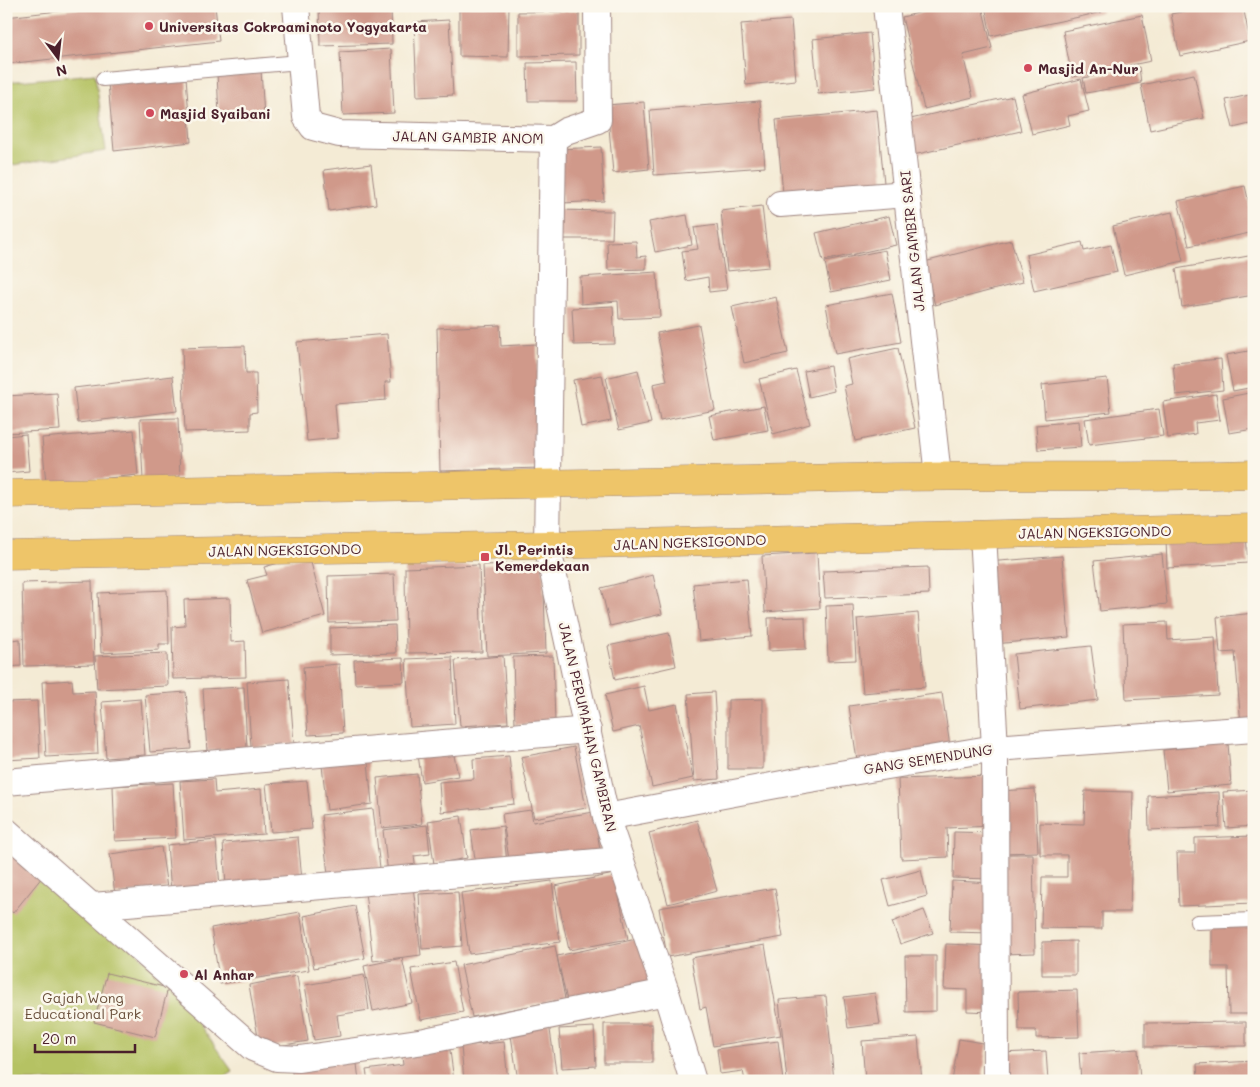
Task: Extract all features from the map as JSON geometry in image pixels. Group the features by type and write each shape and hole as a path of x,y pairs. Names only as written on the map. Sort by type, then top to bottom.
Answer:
{"main road":[{"path":"6,494 938,476 1186,476 1254,474"},
{"name":"JALAN NGEKSIGONDO","path":"6,555 548,545 1254,528"}],"street":[{"name":"JALAN GAMBIR ANOM","path":"296,6 306,116 313,127 339,134 553,139 547,483"},
{"path":"553,139 566,131 598,120 597,6"},
{"name":"JALAN GAMBIR SARI","path":"886,6 938,476"},
{"path":"780,204 907,194"},
{"name":"JALAN PERUMAHAN GAMBIRAN","path":"547,483 548,545 606,817 666,992 693,1081"},
{"path":"982,534 995,748 996,1081"},
{"name":"GANG SEMENDUNG","path":"606,817 798,781 995,748 1254,729"},
{"path":"6,782 588,730"},
{"path":"6,831 253,1048 277,1058 299,1059 425,1041 666,992"},
{"path":"93,906 620,860"}],"lane":[{"path":"103,79 300,62"},
{"path":"1197,922 1254,920"}],"green space":[{"path":"95,74 106,151 6,166 6,82"},
{"name":"Gajah Wong Educational Park","path":"6,829 171,984 233,1072 218,1081 6,1081"}],"building":[{"name":"Universitas Cokroaminoto Yogyakarta","path":"102,6 215,6 219,41 6,64 6,17"},
{"path":"319,6 391,6 392,44 320,46"},
{"path":"459,6 509,6 508,57 459,56"},
{"path":"946,6 982,6 992,48 963,55 973,97 924,109 902,17"},
{"path":"985,6 1101,6 1102,12 991,36"},
{"path":"1208,6 1243,6 1250,41 1180,56 1171,14"},
{"path":"579,11 579,55 518,56 518,12"},
{"path":"1142,15 1151,61 1072,77 1063,31"},
{"path":"449,20 453,95 417,97 414,22"},
{"path":"791,20 796,80 746,85 741,24"},
{"path":"870,33 875,88 818,94 813,39"},
{"path":"391,49 394,113 343,115 340,52"},
{"path":"576,62 577,101 528,101 527,63"},
{"path":"1139,67 1141,83 1086,93 1083,78"},
{"path":"261,70 264,116 219,118 217,72"},
{"path":"1194,74 1204,118 1150,130 1141,85"},
{"name":"Masjid Syaibani","path":"186,77 191,142 114,151 108,83"},
{"path":"1081,79 1089,111 1068,116 1070,125 1032,134 1022,94"},
{"path":"1254,94 1254,123 1233,128 1226,100"},
{"path":"1013,96 1021,131 913,155 906,120"},
{"path":"760,101 765,167 654,175 650,110"},
{"path":"644,102 649,169 613,173 607,105"},
{"path":"877,110 884,183 783,193 776,120"},
{"path":"601,147 604,201 562,203 559,149"},
{"path":"371,164 376,204 329,211 324,170"},
{"path":"1245,186 1254,224 1254,232 1189,246 1178,201"},
{"path":"762,206 769,267 727,271 721,211"},
{"path":"552,210 613,211 612,239 552,239"},
{"path":"1172,212 1183,261 1124,275 1113,226"},
{"path":"687,215 692,245 655,252 649,222"},
{"path":"889,216 896,245 823,261 816,233"},
{"path":"717,225 727,290 709,292 708,277 686,281 682,251 698,249 694,228"},
{"path":"1011,240 1023,282 935,305 924,262"},
{"path":"636,241 637,257 646,256 646,269 608,270 607,242"},
{"path":"1082,242 1084,251 1111,245 1117,272 1034,291 1026,255"},
{"path":"885,250 891,280 831,292 825,262"},
{"path":"1254,255 1254,295 1182,307 1176,269"},
{"path":"657,272 660,317 619,319 618,301 581,304 580,277"},
{"path":"892,293 901,342 835,354 826,305"},
{"path":"776,297 788,353 744,363 732,307"},
{"path":"613,306 615,344 574,345 572,308"},
{"path":"500,325 501,346 537,344 539,468 440,471 437,328"},
{"path":"699,325 715,410 660,421 653,384 667,381 657,333"},
{"path":"387,334 391,382 385,382 386,400 335,404 338,438 307,441 297,342"},
{"path":"245,346 246,373 256,373 257,412 250,413 250,430 185,432 182,348"},
{"path":"898,348 915,428 855,441 844,386 852,384 847,359"},
{"path":"1254,350 1254,387 1233,391 1226,355"},
{"path":"1221,359 1223,390 1176,395 1173,363"},
{"path":"830,366 834,391 809,397 804,371"},
{"path":"638,370 651,423 619,430 606,378"},
{"path":"796,370 810,424 773,434 759,379"},
{"path":"602,375 611,421 581,427 573,380"},
{"path":"173,376 177,411 78,423 74,388"},
{"path":"1107,378 1111,412 1045,419 1042,385"},
{"path":"1254,392 1254,429 1229,433 1223,398"},
{"path":"57,393 60,430 6,433 6,396"},
{"path":"1216,394 1220,420 1195,423 1196,434 1168,438 1163,402"},
{"path":"764,406 768,430 714,440 709,416"},
{"path":"1159,409 1163,436 1089,445 1085,419"},
{"path":"178,418 180,479 143,480 140,419"},
{"path":"1079,421 1081,447 1038,450 1036,425"},
{"path":"134,430 138,475 46,484 42,438"},
{"path":"26,434 29,471 6,473 6,436"},
{"path":"1246,533 1248,563 1167,568 1166,538"},
{"path":"817,553 820,608 765,612 762,556"},
{"path":"1162,554 1167,604 1100,611 1094,561"},
{"path":"309,555 325,616 262,633 247,580 267,575 264,567"},
{"path":"1062,556 1069,637 994,644 987,562"},
{"path":"543,563 546,653 487,656 483,565"},
{"path":"479,565 482,652 406,653 405,568"},
{"path":"928,567 929,594 825,598 823,571"},
{"path":"394,574 396,621 329,623 328,576"},
{"path":"653,575 662,614 610,626 601,588"},
{"path":"747,579 752,636 699,641 693,584"},
{"path":"92,581 94,664 24,666 22,583"},
{"path":"167,590 169,644 159,644 159,650 101,653 98,593"},
{"path":"230,598 231,642 245,641 246,677 173,679 172,627 185,626 184,600"},
{"path":"853,605 856,660 828,661 826,606"},
{"path":"918,613 925,687 863,693 857,619"},
{"path":"1254,613 1254,724 1241,725 1235,652 1220,653 1217,617"},
{"path":"805,617 806,649 769,651 768,618"},
{"path":"6,619 10,619 11,640 20,639 21,666 6,667"},
{"path":"1167,622 1168,640 1215,637 1218,695 1126,700 1123,624"},
{"path":"395,625 396,653 330,655 330,628"},
{"path":"669,633 676,666 615,680 608,646"},
{"path":"1091,646 1098,700 1020,709 1014,654"},
{"path":"167,653 168,686 97,689 95,656"},
{"path":"503,656 508,723 460,726 455,660"},
{"path":"553,656 555,723 515,725 513,657"},
{"path":"452,657 455,724 410,727 406,659"},
{"path":"403,658 404,682 355,684 354,660"},
{"path":"339,664 343,733 308,735 303,667"},
{"path":"289,679 294,744 251,747 247,682"},
{"path":"72,680 73,692 95,691 98,754 46,757 42,682"},
{"path":"644,686 649,710 677,704 693,778 652,787 639,726 613,732 605,695"},
{"path":"244,687 247,748 207,751 203,689"},
{"path":"186,692 191,749 150,752 145,695"},
{"path":"714,692 719,779 694,781 688,694"},
{"path":"942,693 951,753 858,767 849,706"},
{"path":"141,699 145,755 106,758 102,702"},
{"path":"763,699 763,769 728,769 728,700"},
{"path":"37,701 40,758 6,760 6,702"},
{"path":"1249,734 1254,734 1254,780 1252,780"},
{"path":"1228,743 1231,785 1167,791 1163,750"},
{"path":"574,747 586,808 534,818 521,757"},
{"path":"453,750 458,776 422,782 418,755"},
{"path":"367,752 372,804 327,810 321,757"},
{"path":"509,756 514,804 441,812 439,782 474,779 473,759"},
{"path":"417,774 422,824 382,828 377,778"},
{"path":"990,776 993,826 947,828 948,857 901,859 898,779"},
{"path":"214,779 215,793 261,789 264,834 184,840 180,781"},
{"path":"307,781 312,829 271,832 266,784"},
{"path":"173,783 176,838 115,841 113,786"},
{"path":"1035,789 1038,852 1001,853 999,791"},
{"path":"1254,790 1254,826 1226,828 1223,792"},
{"path":"1085,791 1133,792 1130,912 1102,912 1102,929 1041,928 1042,877 1067,877 1067,855 1040,855 1040,823 1084,824"},
{"path":"1219,792 1220,827 1149,830 1148,796"},
{"path":"373,809 380,868 328,874 321,815"},
{"path":"531,810 533,822 594,812 600,850 510,866 502,814"},
{"path":"461,816 467,858 434,864 428,821"},
{"path":"697,820 717,891 668,904 649,833"},
{"path":"427,825 430,854 414,856 416,870 388,874 383,830"},
{"path":"503,826 507,863 476,866 471,830"},
{"path":"954,832 994,833 993,879 953,878"},
{"path":"1254,836 1254,903 1179,906 1177,853 1195,853 1195,838"},
{"path":"298,837 302,880 226,885 223,843"},
{"path":"6,838 47,871 13,913 6,908"},
{"path":"216,840 220,886 171,891 167,845"},
{"path":"161,847 167,888 115,895 110,854"},
{"path":"1000,854 1033,854 1035,953 1001,954"},
{"path":"921,870 927,896 890,906 883,880"},
{"path":"614,874 628,939 569,950 555,886"},
{"path":"552,881 560,942 469,954 461,893"},
{"path":"952,881 995,883 993,933 950,932"},
{"path":"413,886 421,955 373,961 365,892"},
{"path":"775,888 783,937 667,957 659,908"},
{"path":"458,892 462,946 422,949 419,894"},
{"path":"355,906 365,958 314,968 304,916"},
{"path":"924,910 933,933 900,944 892,922"},
{"path":"300,912 309,970 220,984 211,928"},
{"path":"1254,923 1254,1014 1229,1014 1228,967 1212,967 1212,924"},
{"path":"641,938 652,987 568,1005 557,956"},
{"path":"1076,941 1076,975 1042,975 1042,942"},
{"path":"946,944 994,946 992,1012 967,1011 967,990 944,989"},
{"path":"765,945 781,1035 713,1046 706,1007 700,1009 691,958"},
{"path":"555,946 565,999 472,1017 461,965"},
{"path":"905,956 936,956 936,1011 906,1012"},
{"path":"402,958 412,1003 373,1011 364,966"},
{"path":"454,962 463,1012 421,1020 411,969"},
{"path":"107,973 168,988 155,1037 94,1022"},
{"path":"364,975 369,1010 337,1015 340,1036 314,1040 305,985"},
{"path":"297,976 308,1041 260,1049 249,985"},
{"path":"1077,990 1079,1037 1036,1038 1036,1030 1019,1030 1018,992"},
{"path":"875,993 880,1024 848,1028 844,997"},
{"path":"826,996 834,1081 787,1081 779,1000"},
{"path":"1246,1022 1246,1046 1145,1047 1145,1023"},
{"path":"549,1023 557,1079 518,1081 510,1029"},
{"path":"604,1024 652,1024 652,1063 604,1063"},
{"path":"594,1027 596,1066 562,1068 559,1029"},
{"path":"918,1037 922,1081 865,1081 862,1041"},
{"path":"959,1039 988,1044 982,1081 952,1081"},
{"path":"778,1041 783,1081 745,1081 743,1071 720,1074 717,1049"},
{"path":"504,1042 508,1081 464,1081 461,1046"},
{"path":"449,1043 454,1081 368,1081 366,1070 403,1065 401,1049"},
{"path":"1138,1049 1140,1081 1081,1081 1079,1053"},
{"path":"1046,1051 1048,1081 1002,1081 1001,1053"},
{"path":"356,1055 359,1081 293,1081 291,1063"},
{"path":"1254,1061 1254,1081 1198,1081 1197,1064"}],"place":[{"name":"Universitas Cokroaminoto Yogyakarta","path":"149,26"},
{"name":"Masjid An-Nur","path":"1028,68"},
{"name":"Masjid Syaibani","path":"150,113"},
{"name":"Jl. Perintis Kemerdekaan","path":"485,557"},
{"name":"Al Anhar","path":"184,974"}]}
